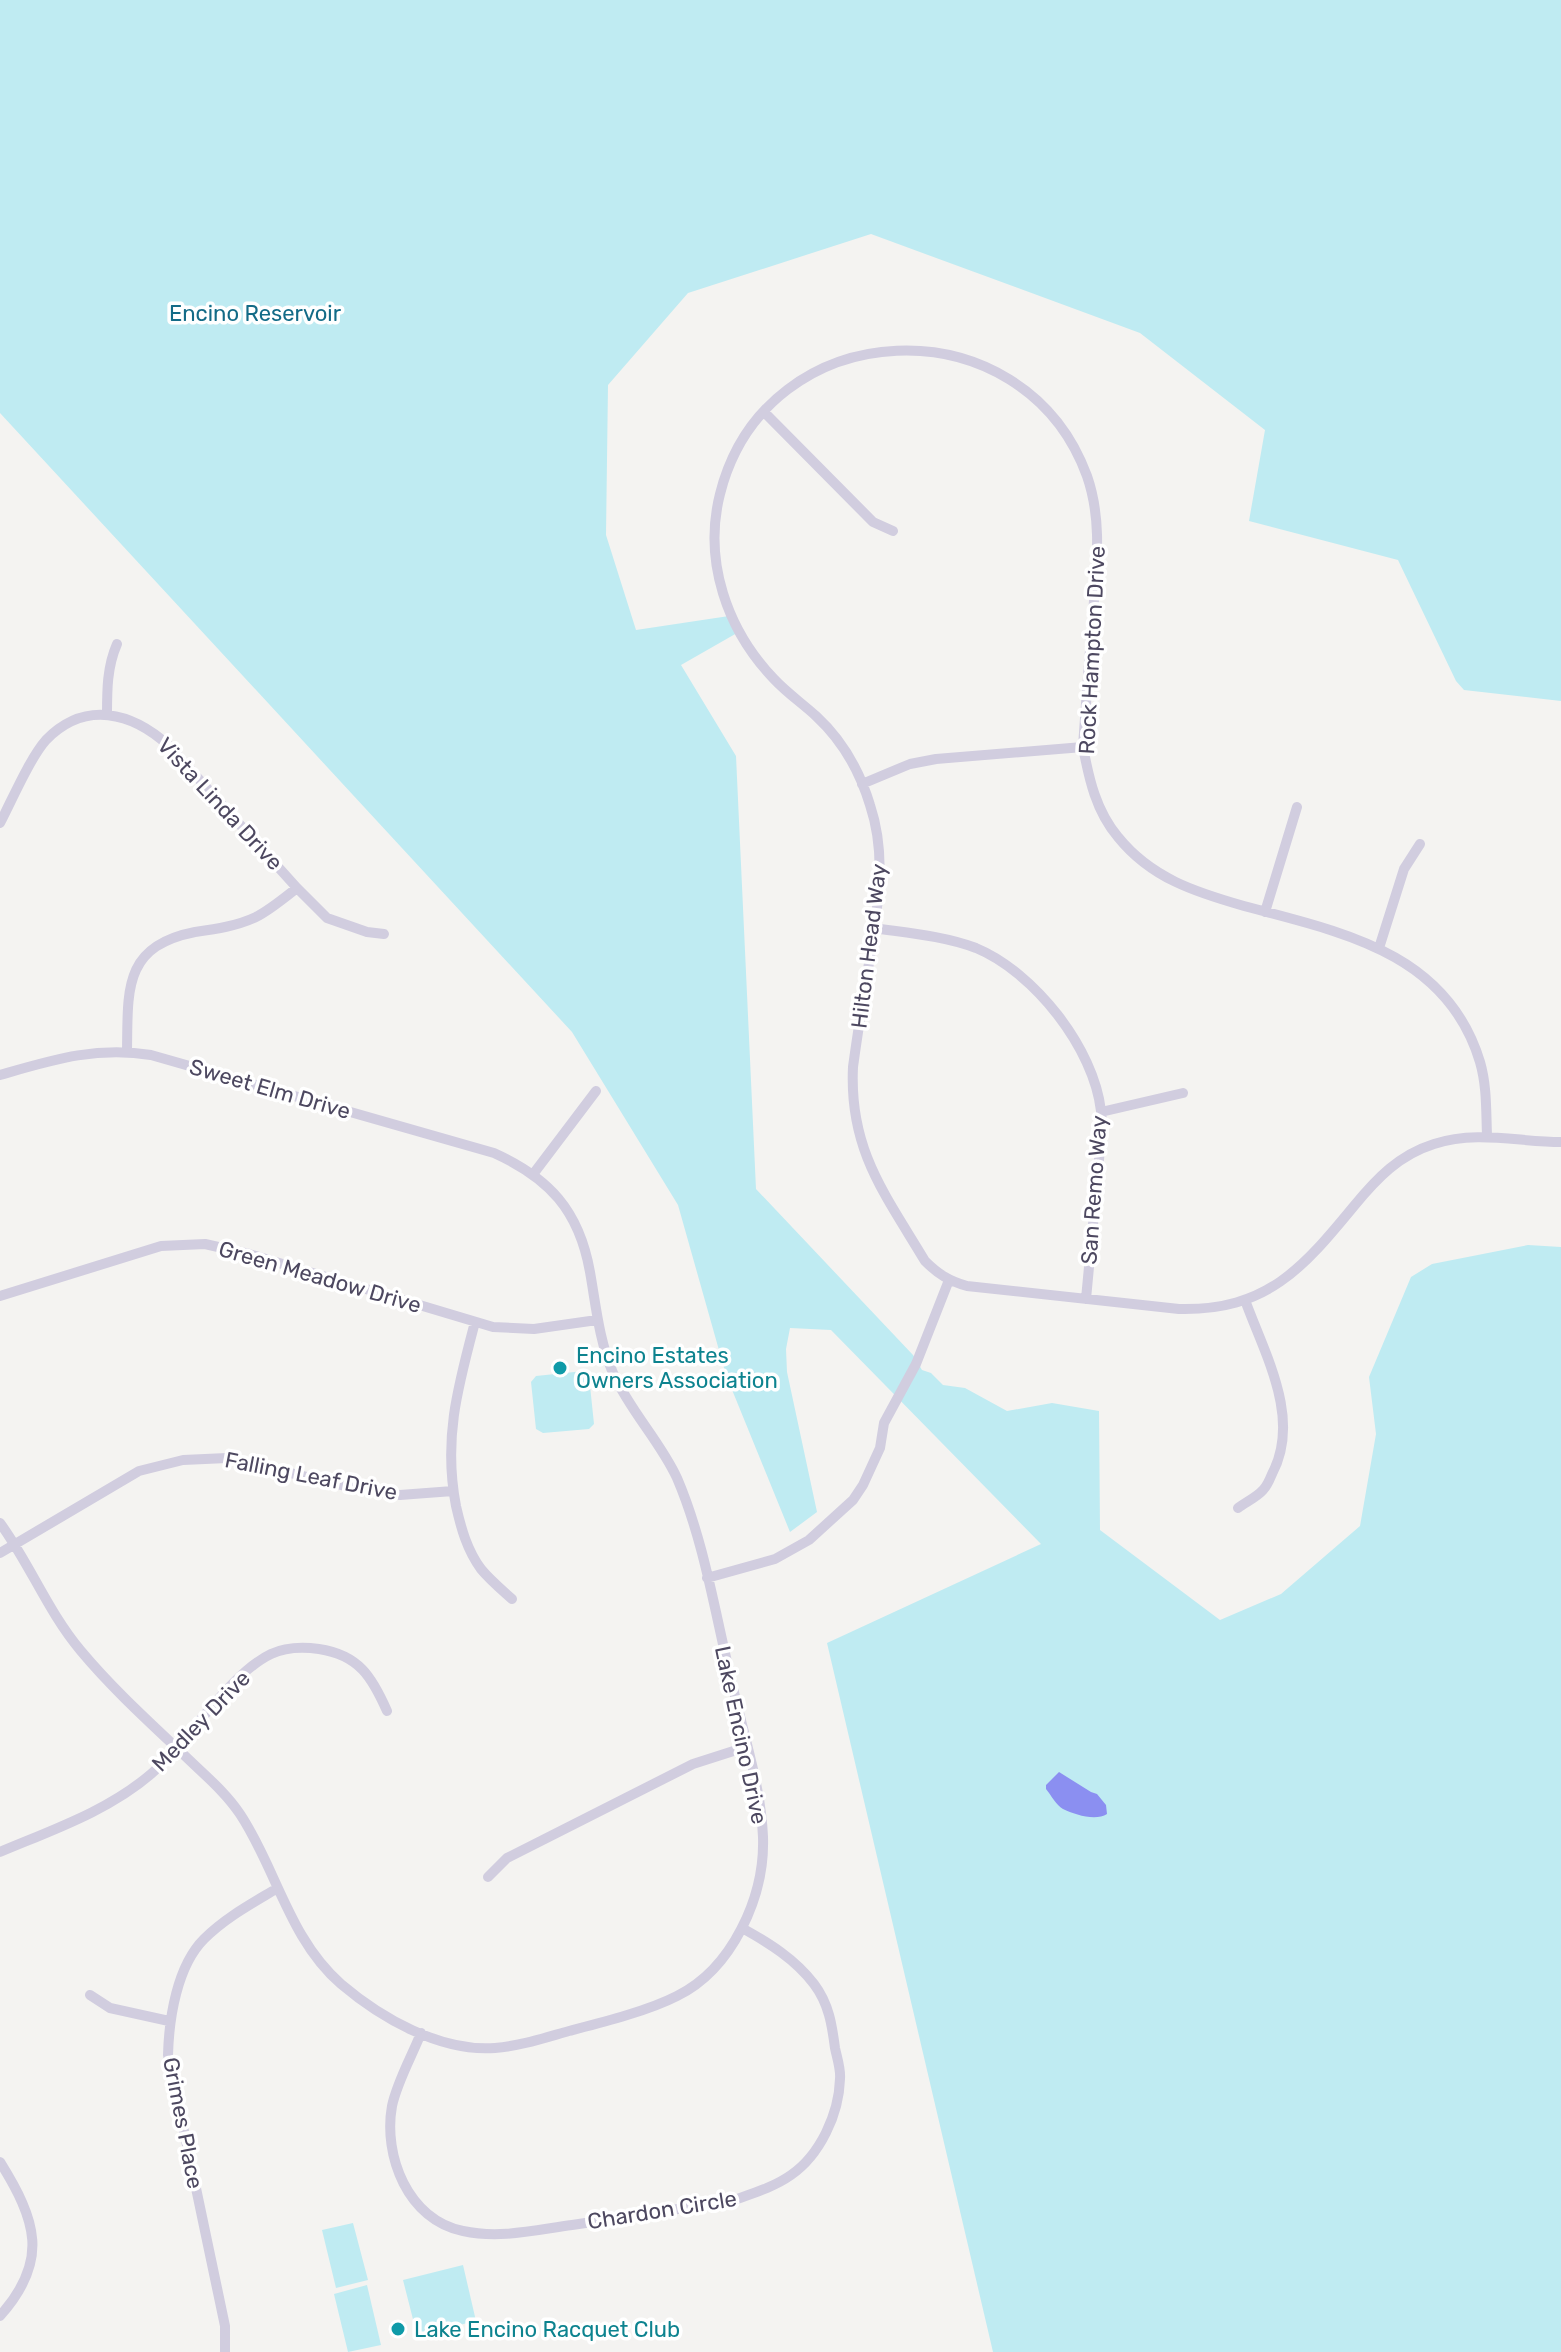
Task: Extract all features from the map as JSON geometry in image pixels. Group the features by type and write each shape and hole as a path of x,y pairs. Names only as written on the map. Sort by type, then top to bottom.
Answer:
{"street":[{"name":"Rock Hampton Drive","path":"764,412 789,389 835,362 887,349 912,349 960,356 990,368 1017,384 1054,418 1088,478 1098,520 1083,747 1090,782 1103,815 1116,836 1136,857 1178,885 1379,948 1429,979 1452,1004 1467,1029 1480,1063 1487,1135"},
{"path":"764,412 873,522 893,531"},
{"name":"Hilton Head Way","path":"764,412 747,435 721,491 714,543 717,575 740,634 777,682 832,733 849,757 871,805 881,855 874,928 853,1067 857,1128 864,1154 876,1179 925,1261 949,1280"},
{"path":"107,715 107,681 117,644"},
{"name":"Vista Linda Drive","path":"0,823 45,742 60,728 79,719 107,715 131,719 148,728 169,746 327,918 367,932 384,934"},
{"path":"862,784 910,764 936,759 1083,747"},
{"path":"1265,912 1297,807"},
{"path":"1379,948 1404,869 1420,844"},
{"path":"127,1051 132,979 139,962 152,948 182,935 236,925 257,917 297,888"},
{"name":"San Remo Way","path":"874,928 957,941 994,957 1016,972 1054,1013 1087,1058 1101,1112 1086,1299"},
{"name":"Sweet Elm Drive","path":"0,1075 87,1053 127,1051 151,1055 494,1153 534,1173"},
{"path":"534,1173 596,1091"},
{"path":"1101,1112 1183,1093"},
{"path":"707,1578 775,1559 809,1540 840,1513 863,1485 880,1448 884,1423 916,1364 949,1280 967,1286 1201,1309 1245,1300 1269,1290 1305,1263 1391,1165 1434,1144 1457,1138 1487,1135 1561,1142"},
{"name":"Lake Encino Drive","path":"0,1523 51,1612 82,1652 222,1790 254,1838 276,1889 304,1939 336,1980 373,2009 421,2033 461,2046 490,2048 519,2045 676,1997 716,1967 742,1928 760,1870 763,1839 746,1747 707,1578 680,1485 613,1373 597,1320 588,1261 576,1227 558,1197 534,1173"},
{"name":"Green Meadow Drive","path":"0,1296 161,1246 205,1244 249,1254 493,1327 534,1329 597,1320"},
{"path":"1238,1508 1264,1489 1283,1443 1283,1413 1277,1390 1245,1300"},
{"path":"475,1322 451,1421 453,1491 465,1539 473,1555 487,1576 512,1599"},
{"name":"Falling Leaf Drive","path":"0,1553 139,1471 183,1460 227,1458 389,1494 453,1491"},
{"name":"Medley Drive","path":"0,1852 112,1802 150,1774 256,1663 273,1653 293,1648 331,1651 345,1656 367,1673 387,1711"},
{"path":"488,1877 507,1858 546,1838 693,1764 746,1747"},
{"name":"Grimes Place","path":"225,2352 225,2326 168,2055 169,2021 182,1979 202,1940 237,1912 276,1889"},
{"name":"Chardon Circle","path":"421,2033 392,2104 390,2150 398,2175 410,2193 431,2216 444,2224 459,2231 508,2235 734,2200 766,2189 807,2162 829,2125 840,2078 830,2014 812,1981 778,1948 742,1928"},
{"path":"90,1995 110,2008 169,2021"},
{"path":"0,2162 27,2211 32,2250 30,2270 23,2285 0,2316"}],"green space":[{"name":"Encino Reservoir","path":"0,0 1561,0 1561,701 1464,690 1456,681 1398,560 1249,521 1265,430 1140,333 871,234 688,293 608,385 606,535 636,630 729,616 737,633 681,665 736,756 756,1189 913,1355 922,1370 931,1373 943,1385 965,1388 1007,1411 1052,1403 1099,1411 1100,1530 1220,1620 1281,1594 1360,1526 1376,1434 1369,1377 1411,1277 1432,1264 1528,1245 1561,1247 1561,2352 993,2352 827,1643 1041,1544 831,1330 790,1328 786,1349 787,1372 817,1512 790,1532 726,1375 678,1205 572,1032 0,413"},
{"path":"584,1371 589,1376 594,1424 589,1429 543,1433 536,1429 531,1382 536,1376"},
{"path":"353,2223 368,2280 336,2288 322,2230"},
{"path":"463,2265 476,2321 417,2335 403,2280"},
{"path":"367,2285 381,2345 348,2352 334,2294"}],"water":[{"path":"1059,1772 1097,1794 1106,1805 1107,1814 1085,1816 1060,1807 1046,1789 1046,1785"}],"place":[{"name":"Encino Estates Owners Association","path":"560,1368"},
{"name":"Lake Encino Racquet Club","path":"398,2329"}]}
